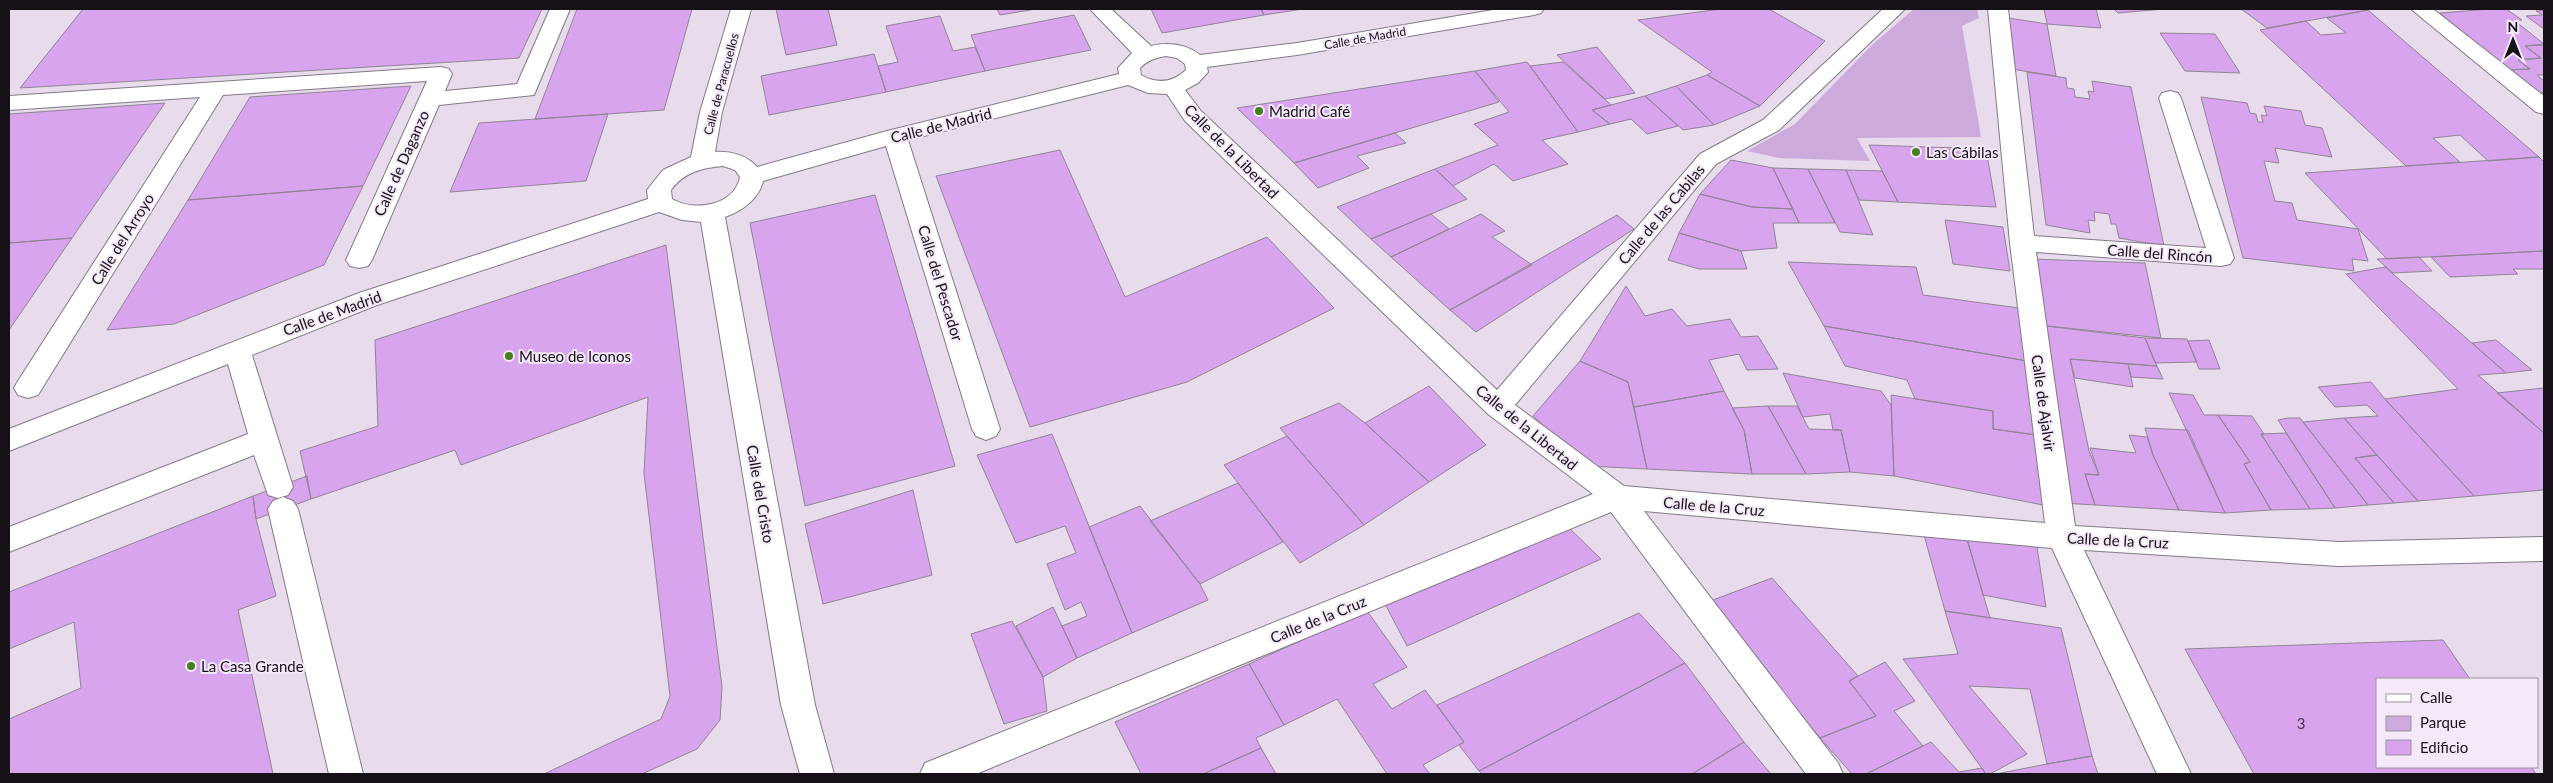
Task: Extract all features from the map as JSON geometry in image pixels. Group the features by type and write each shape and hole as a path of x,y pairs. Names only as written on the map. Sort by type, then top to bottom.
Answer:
{"street":[{"name":"Calle de Daganzo","path":"359,260 430,98 526,90 560,9"},
{"name":"Calle de Paracuellos","path":"702,160 712,112 741,9"},
{"path":"1100,9 1132,42 1146,53"},
{"name":"Calle de Madrid","path":"1196,62 1297,49 1534,9"},
{"name":"Calle de las Cabilas","path":"1498,407 1708,160 1771,125 1895,9"},
{"name":"Calle de Ajalvir","path":"1998,9 2022,243 2062,537 2174,774"},
{"path":"2426,9 2544,107"},
{"path":"1166,50 1184,53 1196,62 1197,72 1188,82 1173,88 1156,89 1141,85 1131,78 1129,68 1134,59 1146,53 1166,50"},
{"path":"9,103 441,74 430,98"},
{"name":"Calle de Madrid","path":"752,176 895,136 1131,78"},
{"name":"Calle de la Libertad","path":"1173,88 1193,116 1498,407 1617,497 1826,774"},
{"name":"Calle del Arroyo","path":"28,388 215,90"},
{"name":"Calle del Rincón","path":"2022,243 2220,258 2170,98"},
{"name":"Calle del Pescador","path":"895,136 986,429"},
{"path":"725,158 743,165 752,176 748,190 741,197 734,203 712,212 691,215 672,211 661,203 659,190 666,178 682,166 702,160 725,158"},
{"name":"Calle de Madrid","path":"9,440 236,349 368,299 661,203"},
{"name":"Calle del Cristo","path":"712,212 798,705 817,774"},
{"path":"236,349 281,498 346,774"},
{"path":"9,540 264,439"},
{"name":"Calle de la Cruz","path":"937,774 1617,497 2062,537 2339,554 2544,549"}],"green space":[{"path":"1914,9 1977,9 1979,18 1962,26 1981,137 1857,138 1870,161 1779,158 1747,151 1795,124 1873,44"}],"building":[{"path":"83,9 542,9 519,58 20,88"},
{"path":"577,9 692,9 664,110 535,119"},
{"path":"776,9 828,9 837,45 786,55"},
{"path":"997,9 1036,9 1000,15"},
{"path":"1151,9 1261,9 1264,15 1162,33"},
{"path":"1261,9 1303,9 1264,15"},
{"path":"1721,9 1769,9 1825,41 1760,106 1707,75 1712,72 1638,20"},
{"path":"2044,9 2096,9 2101,28 2047,24"},
{"path":"2114,9 2164,9 2118,13"},
{"path":"2241,9 2365,9 2368,10 2267,28"},
{"path":"2506,9 2522,20 2515,21 2544,44 2525,46 2541,58 2518,60 2530,69 2506,70 2440,13"},
{"path":"2368,10 2539,157 2488,161 2460,135 2433,138 2460,162 2406,166 2260,30 2306,21 2321,35 2346,33 2327,18"},
{"path":"2544,10 2544,29 2526,16 2542,15 2536,11"},
{"path":"1074,15 1091,50 985,71 971,35"},
{"path":"940,16 953,51 975,47 985,71 886,92 878,66 898,62 886,26"},
{"path":"2008,18 2047,24 2056,76 2011,69"},
{"path":"2160,33 2215,34 2240,73 2185,71"},
{"path":"2544,45 2544,75 2537,75 2544,81 2544,92 2534,94 2506,70 2530,69 2518,60 2541,58 2525,46"},
{"path":"1597,47 1635,93 1605,99 1557,55"},
{"path":"874,54 886,92 769,115 761,76"},
{"path":"1527,62 1578,132 1542,140 1568,164 1513,181 1494,164 1453,186 1435,169 1498,145 1474,124 1509,112 1475,71"},
{"path":"1563,62 1611,105 1592,110 1610,124 1578,132 1530,66"},
{"path":"1475,71 1499,102 1294,163 1237,108"},
{"path":"2027,72 2066,78 2067,88 2074,89 2075,97 2090,99 2088,91 2094,92 2092,81 2131,87 2164,246 2119,238 2116,224 2111,224 2109,214 2094,212 2095,221 2088,220 2090,233 2046,225"},
{"path":"1707,75 1760,106 1714,125 1676,86"},
{"path":"411,86 363,186 188,200 250,97"},
{"path":"1676,86 1714,125 1683,130 1645,96"},
{"path":"1645,96 1678,126 1647,134 1631,119 1610,124 1592,110"},
{"path":"2201,97 2247,103 2250,113 2256,114 2258,122 2263,122 2261,115 2267,116 2264,106 2301,111 2305,125 2322,128 2332,157 2275,148 2279,163 2264,161 2275,201 2292,203 2297,220 2358,229 2368,261 2352,259 2354,271 2243,258"},
{"path":"165,103 72,238 9,243 9,114"},
{"path":"608,114 586,181 450,192 479,123"},
{"path":"1395,133 1406,143 1357,156 1369,168 1318,188 1294,163"},
{"path":"1869,145 1986,149 1996,207 1898,202"},
{"path":"1060,150 1125,297 1267,237 1334,308 1187,382 1030,427 936,176"},
{"path":"2539,157 2544,162 2544,251 2387,259 2305,173"},
{"path":"1731,160 1773,168 1793,209 1752,207 1700,194"},
{"path":"1773,168 1808,169 1835,223 1799,223"},
{"path":"1435,169 1467,199 1371,239 1337,207"},
{"path":"1808,169 1846,170 1873,235 1840,232"},
{"path":"1846,170 1882,171 1898,202 1859,200"},
{"path":"363,186 324,265 174,324 107,330 188,200"},
{"path":"1700,194 1752,207 1793,209 1799,223 1773,223 1777,248 1741,251 1679,233"},
{"path":"875,195 955,466 805,506 750,223"},
{"path":"1431,214 1449,229 1391,257 1371,239"},
{"path":"1481,214 1505,231 1492,237 1532,265 1450,310 1391,257"},
{"path":"1617,215 1634,229 1476,332 1450,310"},
{"path":"1945,220 2003,227 2010,271 1953,264"},
{"path":"1679,233 1741,251 1747,269 1699,269 1668,260"},
{"path":"72,238 9,330 9,243"},
{"path":"666,245 722,687 720,720 697,749 642,774 544,774 661,719 670,696 644,473 648,397 461,465 455,450 311,499 300,451 378,426 375,340"},
{"path":"2544,251 2544,269 2513,269 2518,274 2450,277 2431,257"},
{"path":"2419,257 2432,271 2393,273 2377,259"},
{"path":"2031,259 2145,263 2161,338 2038,325"},
{"path":"1788,262 1916,267 1923,295 2019,308 2027,361 1824,326"},
{"path":"2385,267 2506,373 2478,375 2544,433 2544,490 2474,496 2385,399 2458,389 2346,274"},
{"path":"1626,286 1645,316 1672,309 1687,326 1730,319 1741,337 1758,336 1778,369 1747,370 1739,354 1709,360 1724,391 1634,407 1628,382 1580,361"},
{"path":"2038,325 2145,338 2157,366 2070,359 2089,451 2099,475 2085,474 2095,505 2062,503"},
{"path":"1824,326 2027,361 2036,435 1993,429 1993,411 1915,399 1907,380 1845,366"},
{"path":"2145,338 2187,339 2197,362 2155,363"},
{"path":"2209,340 2220,369 2199,369 2188,341"},
{"path":"2496,340 2532,370 2506,373 2472,343"},
{"path":"2070,359 2128,364 2133,387 2075,378"},
{"path":"1580,361 1628,382 1647,469 1587,466 1533,416"},
{"path":"2128,364 2157,366 2163,379 2131,377"},
{"path":"1783,373 1881,391 1891,405 1894,476 1850,472 1841,430 1833,430 1830,414 1803,417"},
{"path":"2371,382 2474,496 2418,501 2344,418 2378,416 2367,405 2335,407 2318,387"},
{"path":"1429,386 1486,445 1429,482 1365,423"},
{"path":"2544,388 2544,433 2497,393"},
{"path":"1724,391 1744,430 1752,474 1647,469 1634,407"},
{"path":"2169,393 2193,395 2204,415 2218,415 2250,462 2244,464 2271,510 2225,513"},
{"path":"1891,395 1993,411 1993,429 2036,435 2043,505 1894,476"},
{"path":"1339,403 1365,423 1429,482 1364,525 1280,428"},
{"path":"1768,406 1806,474 1752,474 1744,430 1732,408"},
{"path":"1768,406 1797,406 1809,429 1841,430 1850,472 1806,474"},
{"path":"2218,415 2252,416 2264,434 2261,434 2310,509 2271,510 2244,464 2250,462"},
{"path":"2300,418 2368,505 2335,508 2278,420"},
{"path":"2344,418 2377,455 2355,458 2394,503 2368,505 2303,422"},
{"path":"2145,428 2188,430 2225,513 2179,510 2153,455"},
{"path":"2286,433 2335,508 2310,509 2261,434"},
{"path":"1052,434 1132,633 1077,658 1062,626 1087,616 1081,602 1065,610 1047,564 1076,553 1065,526 1016,543 977,455"},
{"path":"2129,435 2147,437 2153,455 2179,510 2095,505 2085,474 2099,475 2090,448 2136,453"},
{"path":"1287,436 1364,525 1300,563 1224,465"},
{"path":"2377,455 2418,501 2394,503 2355,458"},
{"path":"307,476 311,499 256,519 253,496"},
{"path":"1238,483 1283,542 1200,584 1150,521"},
{"path":"913,490 932,575 823,604 805,524"},
{"path":"253,496 256,519 276,596 238,610 273,774 9,774 9,719 81,688 74,622 9,649 9,592"},
{"path":"1140,506 1200,584 1208,600 1132,633 1089,527"},
{"path":"1566,525 1601,559 1407,646 1384,602"},
{"path":"1924,535 1967,539 1990,618 1945,611"},
{"path":"1967,539 2037,547 2046,607 1983,595"},
{"path":"1772,578 1858,676 1849,681 1876,716 1820,738 1710,601"},
{"path":"1053,607 1077,658 1043,677 1016,626"},
{"path":"1367,611 1407,667 1373,684 1392,709 1425,690 1464,742 1423,765 1430,774 1387,774 1337,699 1284,725 1249,664"},
{"path":"1945,611 2061,628 2092,756 2047,764 2030,689 1969,686 2027,754 1990,774 1986,774 1903,659 1958,654"},
{"path":"1639,613 1685,663 1479,771 1459,745 1464,742 1437,705"},
{"path":"1012,621 1043,677 1047,711 1004,724 971,634"},
{"path":"2443,640 2469,678 2376,678 2376,768 2532,768 2536,774 2254,774 2185,649"},
{"path":"1885,662 1915,701 1894,711 1923,746 1866,774 1852,774 1820,738 1876,716 1849,681"},
{"path":"1685,663 1744,742 1692,774 1482,774 1479,771"},
{"path":"1249,664 1284,725 1256,738 1261,748 1203,774 1141,774 1115,722"},
{"path":"1744,742 1771,774 1692,774"},
{"path":"1931,742 1959,772 1982,768 1986,774 1866,774"},
{"path":"1261,748 1276,774 1203,774"},
{"path":"2092,756 2098,774 1996,774 2047,764"}],"place":[{"name":"Madrid Café","path":"1259,111"},
{"name":"Las Cábilas","path":"1916,152"},
{"name":"Museo de Iconos","path":"509,356"},
{"name":"La Casa Grande","path":"191,666"}]}
